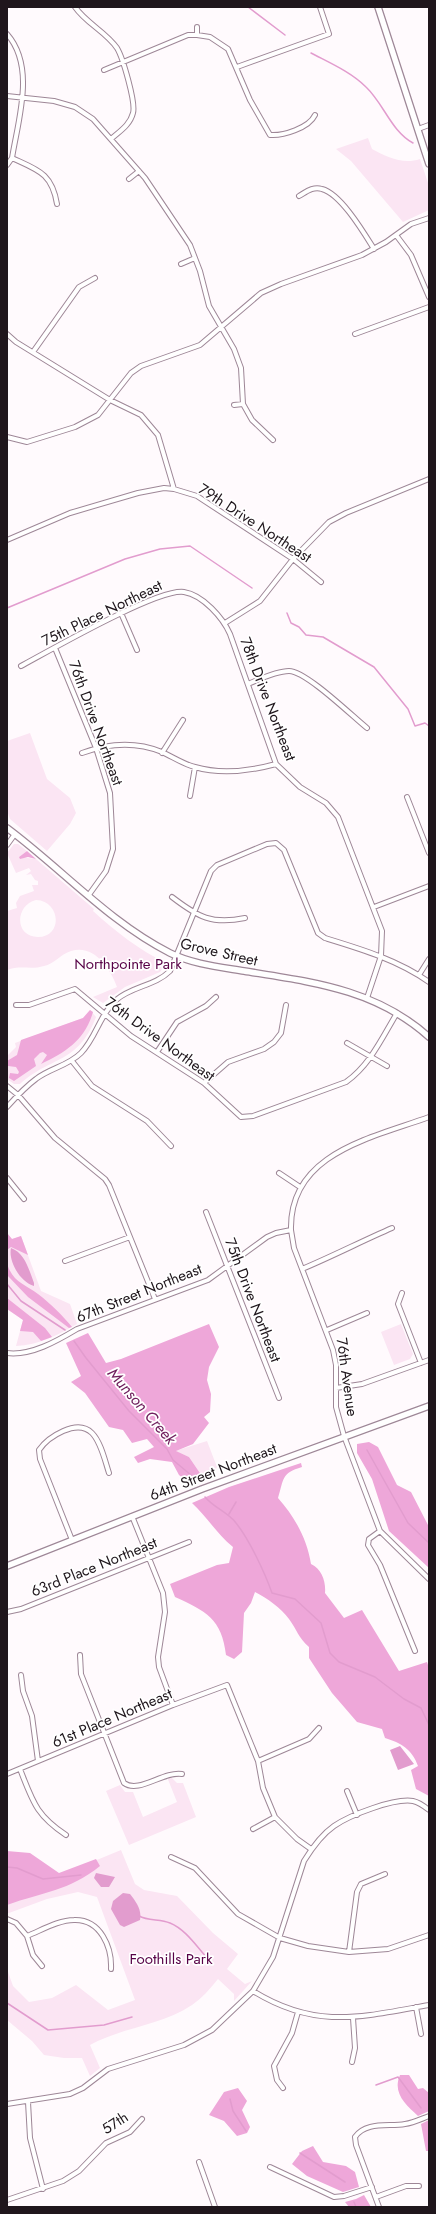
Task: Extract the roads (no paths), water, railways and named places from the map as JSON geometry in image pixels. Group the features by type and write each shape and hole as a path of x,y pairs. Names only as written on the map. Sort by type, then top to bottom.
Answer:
{"street":[{"path":"75,7 116,47 123,61 134,112 127,125 111,139"},
{"path":"378,7 429,164"},
{"path":"237,67 329,34 323,8"},
{"path":"197,27 197,35"},
{"path":"7,34 11,39 23,68 22,96 12,158 7,165"},
{"path":"104,70 188,35 210,37 220,42 228,49 250,100 270,134 278,134 303,127 310,123 315,115"},
{"path":"7,96 22,96 54,101 75,107 93,119 139,171 190,245 209,306 222,328 241,368 243,404 252,420 273,440"},
{"path":"418,129 429,125"},
{"path":"12,158 41,172 54,189 57,204"},
{"path":"129,179 139,171"},
{"path":"299,196 313,188 322,189 334,196 361,228 374,250"},
{"path":"7,437 27,442 50,437 75,427 98,415 131,373 141,366 196,347 222,328 255,297 264,292 374,250 410,224 429,218"},
{"path":"396,234 411,255 429,298"},
{"path":"181,264 195,258"},
{"path":"33,352 79,287 95,278"},
{"path":"355,334 429,307"},
{"path":"7,334 16,342 110,400 128,408 150,424 160,440 174,489 164,488 138,493 70,513 7,540"},
{"path":"234,405 243,404"},
{"path":"225,624 260,601 293,559 329,522 346,513 429,479"},
{"name":"79th Drive Northeast","path":"174,489 196,496 293,559 321,582"},
{"name":"75th Place Northeast","path":"21,666 122,613 173,592 185,592 195,597"},
{"name":"78th Drive Northeast","path":"195,597 225,624 276,764 289,778 334,811 374,907 382,931 381,956 367,998"},
{"path":"122,613 138,650"},
{"name":"76th Drive Northeast","path":"55,648 96,748 110,793 113,849 106,871 88,896"},
{"path":"248,684 281,672 296,672 308,679 366,728"},
{"path":"162,753 183,720"},
{"path":"82,753 96,748 129,744 143,746 195,767 238,772 276,764"},
{"path":"190,796 195,767"},
{"path":"407,797 429,853"},
{"name":"Grove Street","path":"7,828 88,896 130,928 176,955 224,968 322,984 367,998 397,1014 429,1038"},
{"path":"7,845 15,834"},
{"path":"7,1106 36,1079 72,1061 86,1047 104,1015 116,1000 126,993 162,978 170,971 211,871 217,864 267,844 272,843 280,845 284,850 318,933 325,938 381,956 419,975 429,982"},
{"path":"374,907 429,886"},
{"path":"172,897 193,913 207,919 228,922 245,918"},
{"path":"419,975 429,959"},
{"name":"76th Drive Northeast","path":"16,1006 29,1005 75,989 104,1015 140,1043 157,1052 204,1083 241,1117 253,1116 346,1082 356,1074 371,1057"},
{"path":"157,1052 177,1022 206,1006 216,997"},
{"path":"204,1083 228,1062 264,1049 274,1042 280,1033 286,1005"},
{"path":"371,1057 397,1014"},
{"path":"347,1043 387,1066"},
{"path":"72,1061 92,1086 148,1121 171,1146"},
{"path":"7,1086 18,1095 55,1138 105,1179 155,1299"},
{"path":"291,1230 293,1206 300,1187 308,1175 324,1160 342,1149 429,1117"},
{"path":"279,1173 300,1187"},
{"path":"7,1178 24,1199"},
{"name":"75th Drive Northeast","path":"206,1212 279,1398"},
{"path":"302,1269 343,1252 364,1240 392,1228"},
{"name":"67th Street Northeast","path":"7,1352 13,1353 36,1349 60,1340 77,1329 208,1280 267,1237 276,1233 291,1230"},
{"name":"76th Avenue","path":"291,1230 294,1248 327,1330 336,1365 336,1407 344,1436 380,1531 429,1579"},
{"path":"65,1261 130,1237"},
{"path":"402,1293 398,1304 421,1363"},
{"path":"327,1330 367,1312"},
{"path":"336,1388 362,1384 429,1360"},
{"name":"64th Street Northeast","path":"7,1566 132,1516 344,1436 429,1406"},
{"path":"72,1540 40,1459 39,1450 49,1439 72,1428 81,1428 92,1433 109,1473"},
{"path":"132,1516 160,1585 165,1603 158,1657 159,1667 173,1705"},
{"path":"380,1531 370,1539 368,1544 370,1552 380,1565 415,1651"},
{"name":"63rd Place Northeast","path":"7,1612 20,1609 189,1542"},
{"path":"80,1655 81,1674 122,1779 129,1786 135,1787 174,1773 182,1774"},
{"path":"21,1675 23,1691 32,1716 38,1761"},
{"name":"61st Place Northeast","path":"7,1774 173,1705 227,1685 258,1761"},
{"path":"311,1849 297,1839 274,1817 259,1775 258,1761 309,1739 319,1728"},
{"path":"20,1769 38,1810 46,1821 66,1835"},
{"path":"348,1791 357,1815"},
{"path":"7,2104 28,2102 70,2094 118,2065 149,2058 184,2046 212,2030 252,1991 273,1957 298,1875 311,1849 335,1826 357,1815 396,1801 414,1801 429,1810"},
{"path":"253,1829 274,1817"},
{"path":"170,1857 195,1868 238,1914 280,1938 308,1946 349,1952 388,1949 429,1935"},
{"path":"349,1952 358,1892 361,1884 367,1880 385,1874"},
{"path":"7,1919 16,1923 27,1936 34,1955 42,1966"},
{"path":"27,1936 63,1922 75,1920 92,1925 100,1931 108,1946 111,1956 111,1969"},
{"path":"252,1991 276,2005 298,2012 353,2018 375,2016 429,2005"},
{"path":"416,2007 421,2034"},
{"path":"283,2088 277,2080 274,2066 292,2033 298,2012"},
{"path":"352,2062 355,2048 353,2018"},
{"path":"28,2102 30,2138 44,2188"},
{"path":"379,2207 356,2145 355,2137 360,2132 372,2126 406,2124 429,2116"},
{"name":"57th","path":"7,2200 44,2188 78,2171 100,2148 130,2132 142,2119"},
{"path":"199,2162 215,2207"},
{"path":"270,2167 334,2197 344,2196 372,2187"},
{"path":"376,2197 406,2186 419,2186"}],"waterway":[{"path":"248,7 285,35"},
{"path":"311,53 340,68 366,87 378,101 399,132 413,143"},
{"path":"7,608 125,559 160,549 190,546 252,588"},
{"path":"287,613 291,623 299,627 306,635 323,637 374,667 408,709 415,726 425,723 429,726"},
{"name":"Munson Creek","path":"7,1284 21,1301 65,1330"},
{"name":"Munson Creek","path":"74,1341 129,1411 167,1449 173,1460 198,1481"},
{"path":"367,1450 408,1523 429,1543"},
{"name":"Munson Creek","path":"205,1497 233,1519 241,1530 256,1556 272,1593 295,1599 321,1623 330,1653 339,1662 375,1677 404,1699 421,1708 429,1725"},
{"path":"229,1514 236,1502"},
{"path":"7,1867 17,1868 43,1879 81,1875"},
{"path":"139,1916 146,1919 170,1923 176,1926 187,1935 211,1962"},
{"path":"7,2003 48,2030 104,2025 132,2017"},
{"path":"376,2085 398,2077 421,2108"},
{"path":"230,2099 233,2111 246,2131"},
{"path":"300,2153 345,2182"},
{"path":"354,2202 356,2207"}],"park label":[{"name":"Northpointe Park","path":"128,964"},
{"name":"Foothills Park","path":"171,1959"}]}
